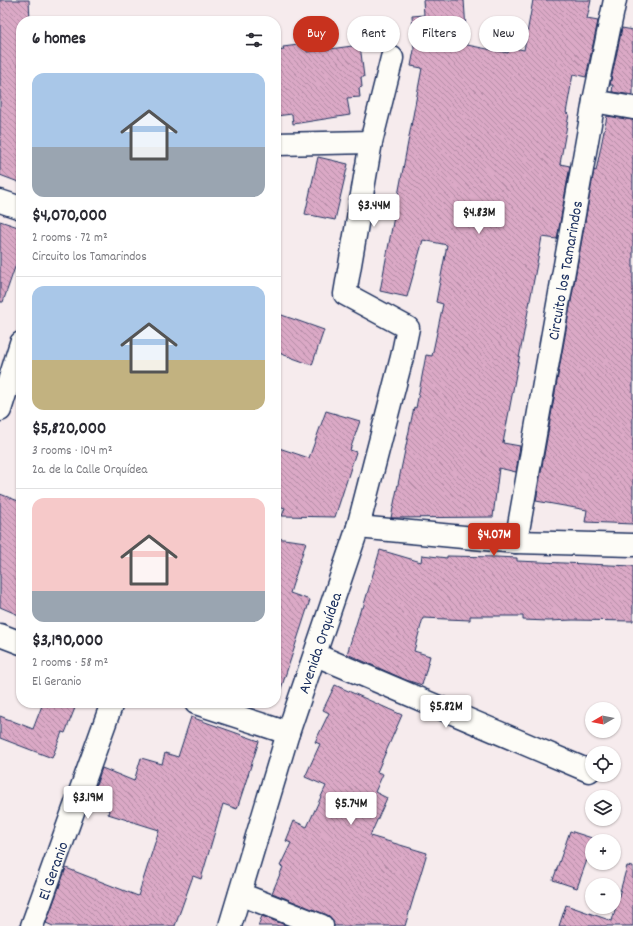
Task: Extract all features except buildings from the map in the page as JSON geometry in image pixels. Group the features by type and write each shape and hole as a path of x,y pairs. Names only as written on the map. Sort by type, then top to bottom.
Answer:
{"street":[{"name":"Circuito los Tamarindos","path":"516,542 594,101 615,0"},
{"path":"281,144 371,142 392,58"},
{"path":"594,101 633,108"},
{"name":"Avenida Orquídea","path":"230,926 288,733 316,655 358,527 402,357 408,328 345,294 371,142"},
{"path":"0,201 16,206"},
{"path":"0,410 16,359"},
{"path":"358,527 516,542 633,545"},
{"path":"0,635 16,641"},
{"path":"316,655 585,769"},
{"name":"El Geranio","path":"32,926 110,708"},
{"path":"211,708 288,733"},
{"path":"240,894 322,926"}]}
